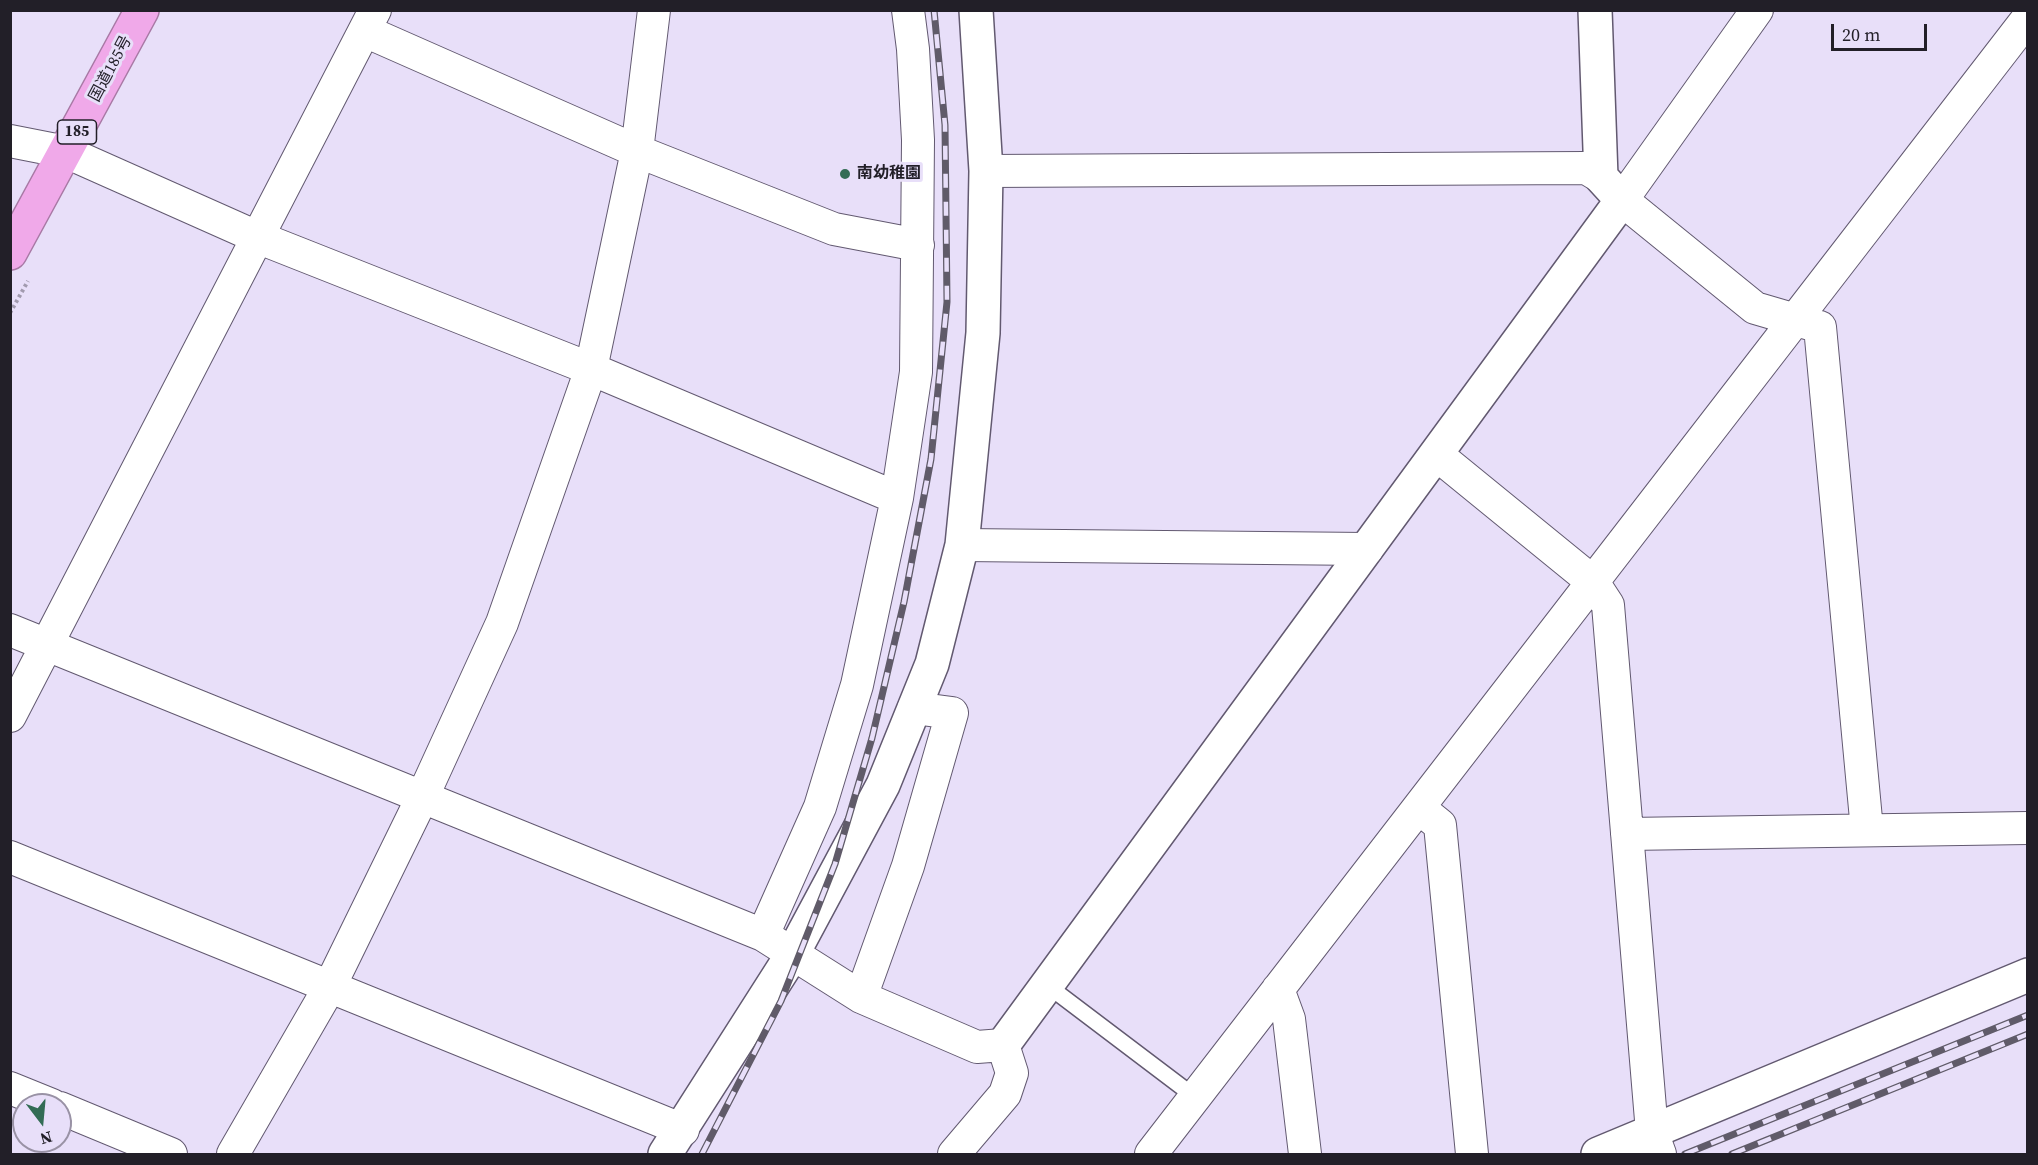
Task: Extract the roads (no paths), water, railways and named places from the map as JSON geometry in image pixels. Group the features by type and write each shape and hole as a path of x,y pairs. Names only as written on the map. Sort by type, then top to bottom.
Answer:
{"highway":[{"name":"国道185号","path":"10,253 142,10"}],"street":[{"path":"233,1155 329,988 422,798 502,623 591,369 637,151 654,10"},
{"path":"763,935 823,796 857,685 897,498 916,372 918,140 913,49 908,10"},
{"path":"10,857 329,988 674,1142 792,955 883,785 932,664 963,545 983,333 987,171 976,10"},
{"path":"1595,10 1612,189"},
{"path":"10,630 763,935 861,997 976,1047 1003,1045 1436,454 1612,189 1757,10"},
{"path":"1151,1155 2028,18"},
{"path":"10,716 370,21 637,151 834,229 918,245"},
{"path":"10,141 66,152 257,237 591,369 897,498"},
{"path":"987,171 1586,168 1755,308 1820,327 1867,830"},
{"path":"1436,454 1593,582 1608,605 1656,1143"},
{"path":"963,545 1367,549"},
{"path":"861,997 908,866 952,713 914,708"},
{"path":"1419,808 1440,825 1472,1155"},
{"path":"1627,834 2028,828"},
{"path":"1598,1155 1656,1143 2028,975"},
{"path":"1278,989 1288,1019 1305,1155"},
{"path":"954,1155 1005,1094 1011,1073 1003,1045"},
{"path":"72,1113 171,1155"}],"lane":[{"path":"1047,985 1195,1097"}],"railway":[{"path":"702,1154 781,1001 835,864 872,738 904,602 931,459 947,302 945,125 934,10"},
{"path":"1685,1154 2028,1015"},
{"path":"1732,1154 2028,1034"}],"place":[{"name":"南幼稚園","path":"845,174"}]}
